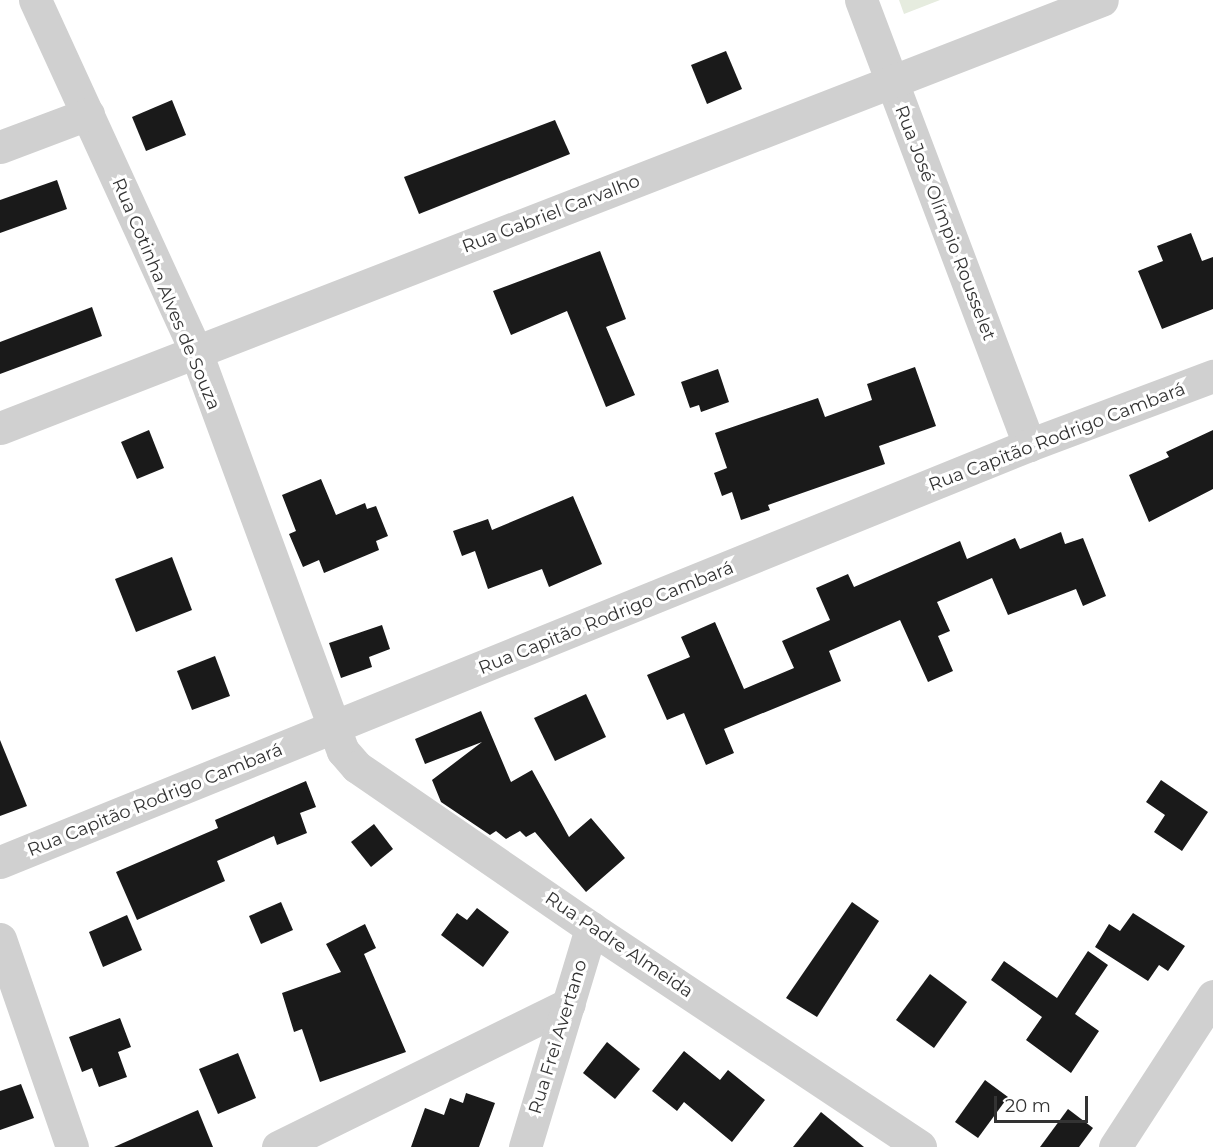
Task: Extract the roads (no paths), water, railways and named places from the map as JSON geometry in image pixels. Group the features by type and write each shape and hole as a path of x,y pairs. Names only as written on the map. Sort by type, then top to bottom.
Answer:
{"street":[{"name":"Rua Cotinha Alves de Souza","path":"36,0 196,352 333,728"},
{"name":"Rua José Olímpio Rousselet","path":"861,0 1029,446"},
{"name":"Rua Gabriel Carvalho","path":"0,428 1102,0"},
{"path":"0,147 88,114"},
{"name":"Rua Capitão Rodrigo Cambará","path":"0,862 1029,446 1213,376"},
{"name":"Rua Padre Almeida","path":"333,728 343,750 357,766 591,928 920,1147"},
{"name":"Rua Frei Avertano","path":"525,1147 591,928"},
{"path":"0,939 72,1147"},
{"path":"1115,1147 1213,996"},
{"path":"278,1147 569,1004"}]}
